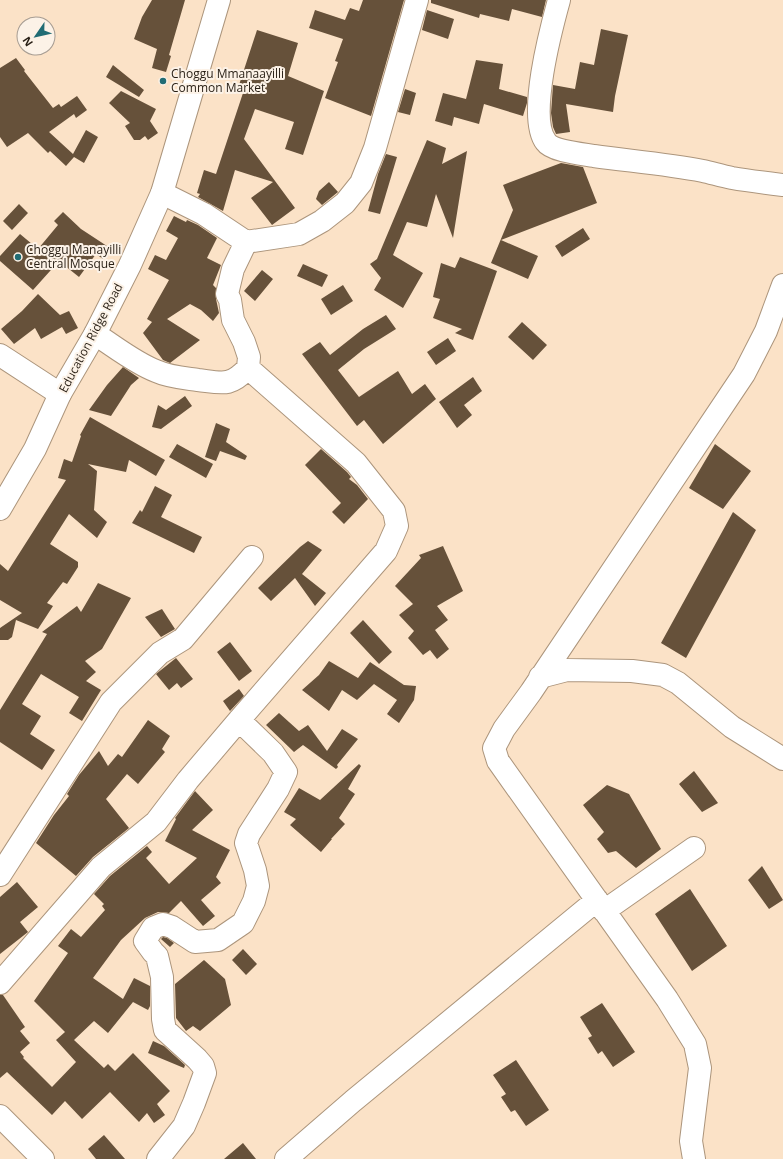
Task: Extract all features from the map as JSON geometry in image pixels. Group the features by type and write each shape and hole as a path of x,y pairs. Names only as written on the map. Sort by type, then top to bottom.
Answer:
{"street":[{"name":"Education Ridge Road","path":"0,509 35,449 60,394 94,334 130,265 162,193 219,0"},
{"path":"162,193 204,214 246,242 299,234 322,221 345,203 360,183 375,148 417,0"},
{"path":"559,0 553,21 538,107 541,133 546,143 557,149 703,171 732,178 783,185"},
{"path":"94,334 144,366 174,377 228,383 239,378 248,368 249,357 244,342 233,320 230,300 227,294 233,269 246,242"},
{"path":"694,1159 691,1141 700,1068 695,1044 667,998 498,761 494,748 504,729 531,692 744,374 766,331 783,285"},
{"path":"0,355 60,394"},
{"path":"0,983 101,867 156,822 188,780 386,551 398,526 394,511 356,463 248,368"},
{"path":"0,875 111,702 160,653 183,638 252,557"},
{"path":"540,677 567,670 632,671 663,675 678,683 732,727 783,759"},
{"path":"158,1159 184,1126 205,1073 203,1066 197,1059 165,1030 163,1019 162,977 157,956 145,940 153,928 163,924 172,926 195,942 218,940 243,923 254,901 258,886 256,870 246,843 249,834 278,789 286,772 273,753 239,720"},
{"path":"286,1159 353,1101 600,906 694,848"},
{"path":"0,1116 43,1159"}],"building":[{"path":"152,0 185,0 169,55 171,56 166,72 152,68 157,49 134,39 142,17"},
{"path":"363,0 404,0 371,116 325,98 338,62 335,61 343,39 309,28 315,10 345,20 350,8 359,11"},
{"path":"431,0 546,0 542,17 512,9 509,21 480,14 479,18 431,3"},
{"path":"427,10 454,19 448,39 422,30"},
{"path":"601,29 628,35 613,112 566,104 570,132 556,134 553,127 551,113 553,85 575,89 580,62 594,65"},
{"path":"257,30 298,43 288,76 324,91 303,155 285,149 294,122 255,109 244,139 295,208 272,225 251,198 273,182 235,170 223,211 198,197 200,194 197,193 204,170 216,174 245,87 239,85"},
{"path":"16,58 25,70 24,71 53,108 59,104 61,107 77,96 87,110 76,118 74,114 49,132 73,154 86,130 98,137 84,163 74,157 66,166 50,151 48,153 28,133 7,147 0,137 0,68"},
{"path":"476,60 503,64 499,89 527,97 527,103 523,116 484,104 479,124 454,117 452,126 435,121 443,93 466,99"},
{"path":"113,65 144,90 139,97 106,77"},
{"path":"405,89 416,93 410,115 398,112"},
{"path":"121,91 156,109 150,121 158,133 148,140 145,136 140,140 134,140 125,126 130,123 109,103"},
{"path":"427,140 446,148 442,164 467,151 453,238 436,194 427,227 407,222 393,255 423,273 403,308 374,290 381,278 370,264 377,259"},
{"path":"386,154 397,157 380,214 368,211 378,174"},
{"path":"561,163 583,167 597,203 501,240 538,256 528,279 491,263 513,210 503,185"},
{"path":"329,182 338,192 322,205 316,199 319,191"},
{"path":"19,204 28,213 12,230 3,221"},
{"path":"63,212 81,229 110,248 103,259 96,254 79,277 59,261 33,290 0,261 0,256 20,234 38,249 58,225 54,221"},
{"path":"174,216 186,222 187,220 198,225 217,238 207,258 221,265 213,285 216,288 216,299 219,313 213,321 201,310 190,304 167,319 200,340 170,363 163,360 143,333 152,322 147,319 169,280 148,269 155,255 166,260 178,238 166,231"},
{"path":"583,228 590,239 562,257 555,246"},
{"path":"460,257 497,271 473,340 455,333 462,329 433,318 440,299 433,297 441,263 455,268"},
{"path":"303,264 328,275 322,287 297,276"},
{"path":"262,270 273,279 255,301 244,291"},
{"path":"343,285 353,301 331,315 321,299"},
{"path":"38,294 60,315 69,311 78,328 66,334 62,327 41,339 35,328 14,344 1,329 22,311"},
{"path":"386,315 396,329 364,349 338,370 359,397 398,371 412,394 425,384 436,399 383,444 364,420 357,426 302,354 320,342 330,355 363,329"},
{"path":"522,322 547,345 533,360 508,337"},
{"path":"448,338 456,351 436,365 427,352"},
{"path":"123,367 139,378 131,385 111,416 89,410 107,385"},
{"path":"473,377 482,391 464,405 472,415 457,428 439,402"},
{"path":"185,396 192,406 161,429 152,427 158,405 166,410"},
{"path":"90,417 165,460 156,476 129,460 126,472 88,464 97,471 94,510 107,522 97,538 69,514 50,544 78,562 78,567 67,584 63,582 47,603 53,606 38,629 16,620 12,637 8,640 0,640 0,628 22,613 0,600 0,564 8,571 66,480 58,478 64,459 72,462 81,436 80,435"},
{"path":"216,423 230,429 226,442 247,456 245,460 220,451 216,461 205,457"},
{"path":"177,444 213,464 206,478 169,457"},
{"path":"715,444 751,471 723,509 689,488"},
{"path":"321,449 347,472 351,477 349,479 357,485 368,499 344,524 332,512 341,503 305,465"},
{"path":"155,486 172,495 161,517 202,537 194,553 132,523 140,510 142,512"},
{"path":"733,512 756,530 686,658 661,643"},
{"path":"308,541 322,550 302,574 326,593 315,606 295,578 271,601 258,588"},
{"path":"443,546 463,591 437,606 448,620 435,630 449,649 437,659 430,650 423,655 408,638 414,631 399,615 413,604 395,586 421,558 419,555"},
{"path":"98,583 131,598 102,649 85,661 96,672 86,681 101,690 82,721 69,713 79,697 41,674 22,704 41,716 30,734 55,750 42,770 0,742 0,710 47,634 42,632 77,606 81,612"},
{"path":"162,609 175,629 161,637 145,617"},
{"path":"363,620 392,652 379,664 350,633"},
{"path":"230,642 252,671 239,681 217,652"},
{"path":"176,658 193,679 181,688 177,683 169,690 156,674"},
{"path":"329,661 358,678 370,662 404,685 416,686 414,700 399,723 387,714 397,700 374,684 357,700 342,690 329,711 302,690 319,675"},
{"path":"239,689 244,696 230,711 223,701"},
{"path":"279,713 299,731 308,725 327,751 342,729 358,739 337,765 338,767 336,769 303,745 294,752 266,725"},
{"path":"148,720 170,736 162,749 165,752 138,784 127,774 106,799 129,828 93,857 76,876 36,843 54,815 69,796 67,794 79,775 99,751 108,766 118,754 122,757"},
{"path":"359,764 361,766 348,789 355,794 339,818 345,824 321,852 290,825 296,819 284,812 299,788 320,800"},
{"path":"694,771 718,803 702,812 679,784"},
{"path":"607,785 629,794 661,849 636,868 616,851 608,853 597,839 604,832 583,805"},
{"path":"195,791 213,810 192,830 230,850 216,877 221,883 201,900 215,916 203,926 181,901 169,913 158,912 145,918 121,940 93,978 123,999 134,978 150,986 150,1006 148,1010 133,1002 108,1033 94,1021 74,1040 104,1068 108,1064 115,1071 133,1053 170,1091 157,1104 165,1115 154,1123 147,1113 139,1122 110,1092 82,1119 65,1101 52,1115 7,1072 0,1078 0,995 3,995 25,1027 20,1031 30,1043 20,1052 24,1057 23,1058 52,1087 76,1062 56,1040 65,1032 34,1001 68,953 58,946 71,929 81,937 105,910 102,906 104,904 94,894 110,876 147,846 152,852 146,858 169,884 197,858 165,841 176,819 175,818"},
{"path":"762,866 783,900 769,909 748,880"},
{"path":"17,882 38,907 20,922 28,932 0,954 0,897"},
{"path":"690,889 727,946 692,971 655,914"},
{"path":"163,937 174,943 170,947 161,939"},
{"path":"243,949 257,964 246,975 232,960"},
{"path":"204,960 225,979 231,1005 200,1031 193,1026 186,1031 176,1018 175,984"},
{"path":"602,1003 635,1052 613,1067 602,1051 598,1054 588,1038 592,1036 580,1017"},
{"path":"153,1041 164,1046 185,1065 184,1068 148,1053"},
{"path":"516,1060 549,1110 526,1126 515,1110 511,1112 501,1097 506,1094 493,1075"},
{"path":"104,1135 125,1159 96,1159 88,1149"},
{"path":"243,1143 256,1159 224,1159"}],"place":[{"name":"Choggu Mmanaayilli Common Market","path":"163,81"},
{"name":"Choggu Manayilli Central Mosque","path":"18,257"}]}
